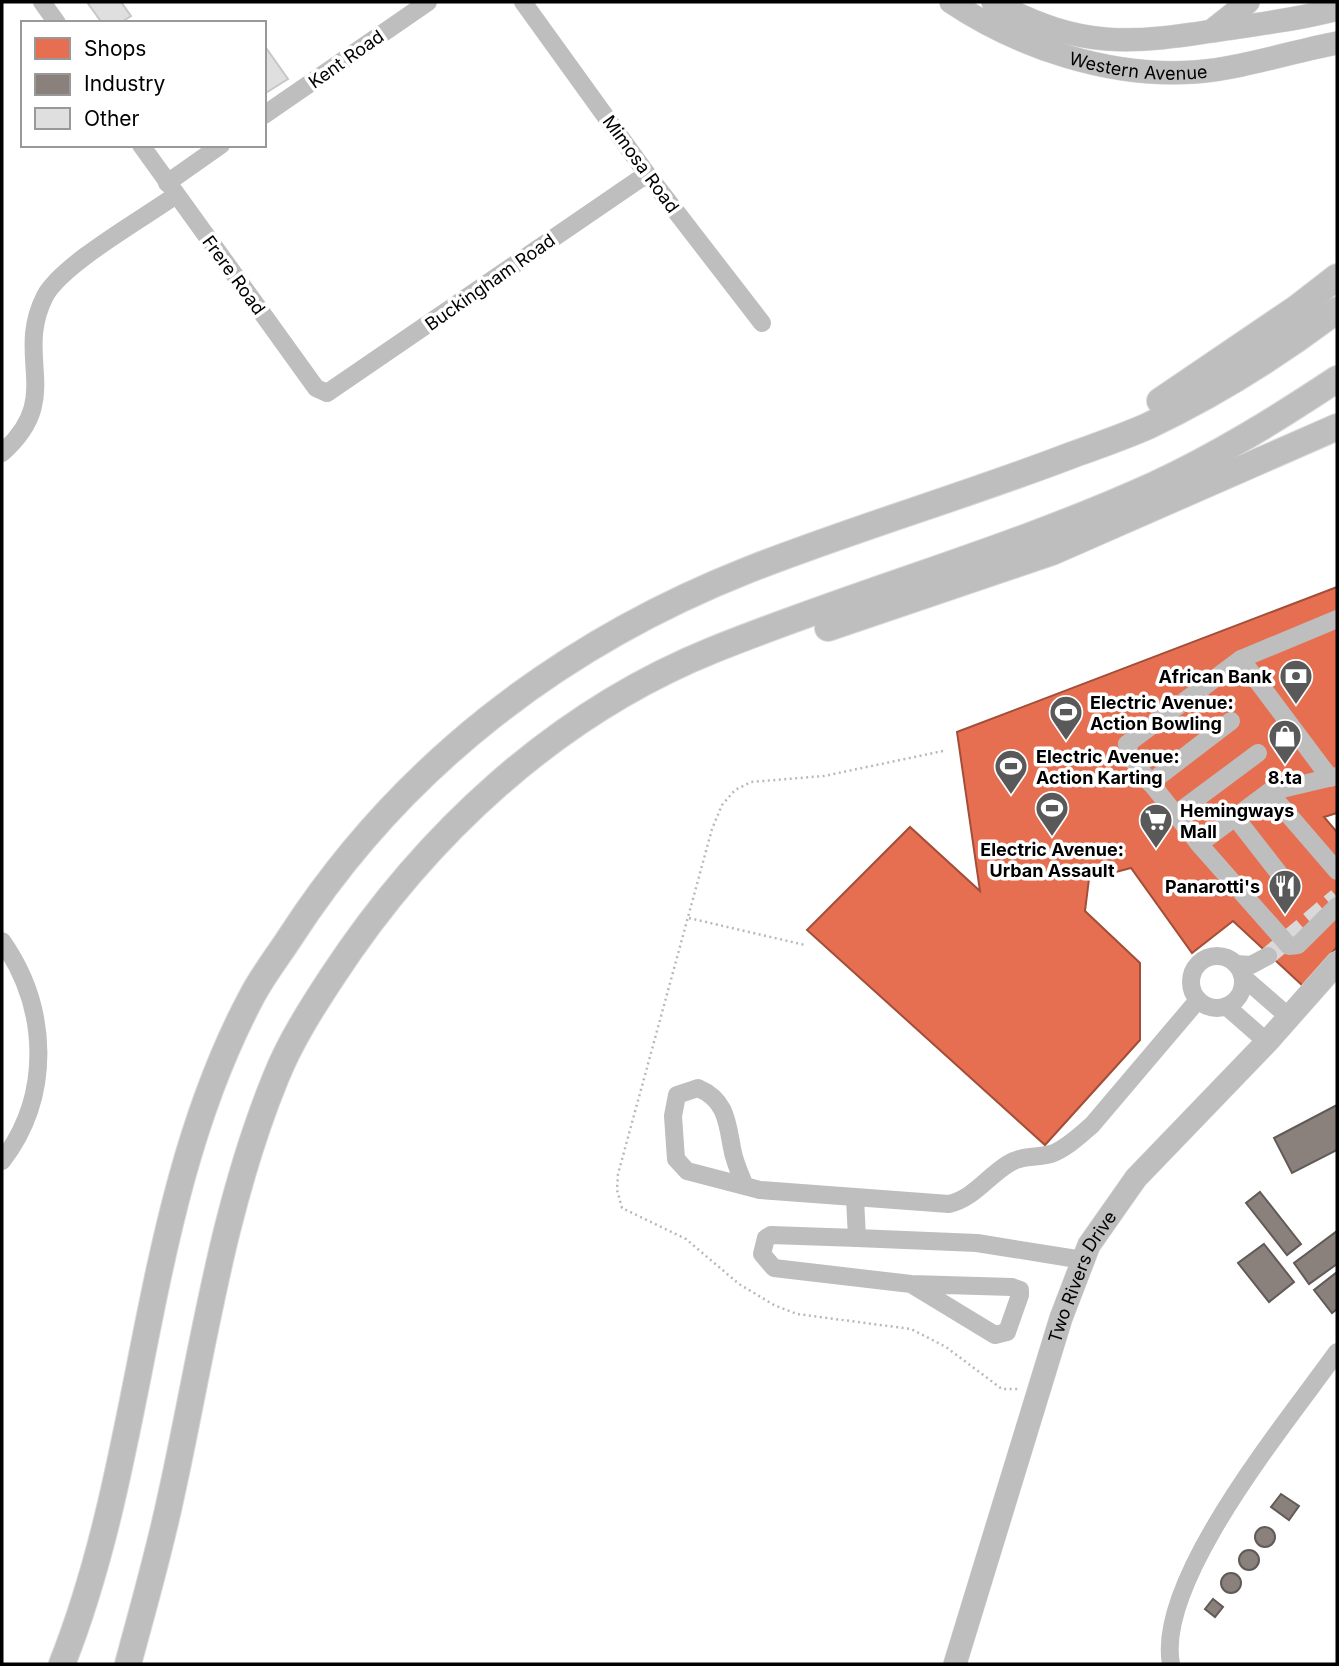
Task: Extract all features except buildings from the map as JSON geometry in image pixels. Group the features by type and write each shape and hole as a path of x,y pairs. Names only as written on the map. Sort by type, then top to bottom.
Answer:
{"highway":[{"path":"1017,477 1135,417 1252,340 1337,276"},
{"path":"62,1664 101,1544 163,1248 196,1128 252,995 319,892 397,800 485,720 568,659 642,618 748,570 1017,477 1147,426 1237,377 1337,310"},
{"path":"128,1664 170,1500 229,1217 249,1149 277,1073 304,1020 390,897 445,833 519,767 584,717 710,651 1039,533 1152,485 1216,454 1337,379"},
{"path":"584,717 807,635 1052,552 1337,427"}],"main road":[{"name":"Western Avenue","path":"951,2 990,27 1071,57 1152,72 1206,70 1337,43"},
{"name":"Western Avenue","path":"993,2 1037,23 1090,38 1136,42 1212,31 1300,10 1337,9"},
{"path":"1212,31 1248,2"},
{"path":"1300,10 1310,48"},
{"name":"Two Rivers Drive","path":"955,1664 1044,1374 1083,1260 1099,1227 1136,1178 1267,1042 1337,963"}],"street":[{"path":"42,2 56,21"},
{"name":"Kent Road","path":"266,115 428,2"},
{"name":"Mimosa Road","path":"523,2 647,174 762,323"},
{"name":"Frere Road","path":"142,147 316,388 327,394 334,391"},
{"path":"2,453 20,436 36,400 32,345 37,316 46,294 67,271 171,189 219,147"},
{"name":"Buckingham Road","path":"334,391 647,174"},
{"path":"1334,626 1241,659 1127,744 1128,753 1150,783 1199,844 1289,946 1298,945 1337,906"},
{"path":"1199,844 1269,792 1334,777 1241,659"},
{"path":"1150,783 1231,721"},
{"path":"1176,814 1258,753"},
{"path":"1269,792 1337,871"},
{"path":"1235,817 1292,890"},
{"path":"2,941 27,988 36,1020 40,1052 36,1086 25,1121 2,1161"},
{"path":"1239,970 1238,998 1226,1006 1211,1007 1198,1000 1191,979 1202,961 1216,956 1239,970 1289,1017"},
{"path":"1239,970 1268,956"},
{"path":"746,1186 732,1149 725,1111 707,1092 698,1088 677,1095 673,1116 676,1158 681,1166 693,1174 760,1191 949,1204 973,1193 1010,1162 1057,1151 1092,1125 1198,1000"},
{"path":"1226,1006 1267,1042"},
{"path":"855,1198 857,1238"},
{"path":"911,1284 995,1335 1007,1332 1011,1326 1020,1295 1020,1290 1012,1287 911,1284 774,1268 762,1254 765,1238 771,1235 977,1243 1083,1260"},
{"path":"1171,1664 1170,1638 1196,1558 1218,1520 1337,1353"}],"path":[{"path":"943,751 824,776 751,782 735,790 722,805 712,829 618,1174 617,1190 622,1208 686,1239 739,1283 774,1305 797,1314 911,1329 946,1347 1002,1389 1016,1390 1044,1374"},
{"path":"688,918 805,945"}],"tunnel":[{"path":"1268,956 1337,897"}],"place":[{"name":"African Bank","path":"1296,706"},
{"name":"Electric Avenue: Action Bowling","path":"1066,742"},
{"name":"8.ta","path":"1285,766"},
{"name":"Electric Avenue: Action Karting","path":"1011,796"},
{"name":"Electric Avenue: Urban Assault","path":"1052,838"},
{"name":"Hemingways Mall","path":"1156,850"},
{"name":"Panarotti's","path":"1285,916"}]}
